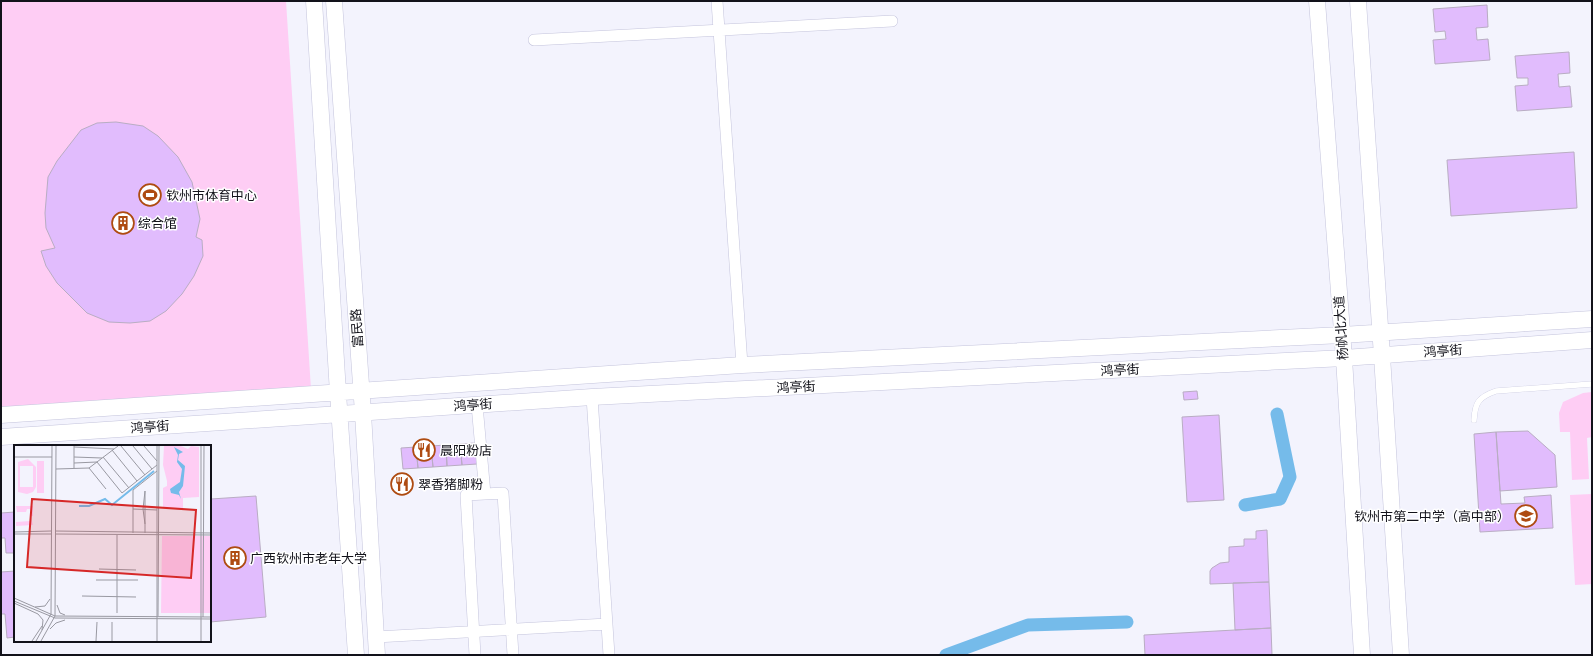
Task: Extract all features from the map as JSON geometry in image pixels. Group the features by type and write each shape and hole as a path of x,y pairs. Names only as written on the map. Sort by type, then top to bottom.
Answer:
{"street":[{"name":"富民路","path":"314,1 339,415 356,655"},
{"name":"富民路","path":"334,1 362,392 377,655"},
{"path":"717,1 742,365"},
{"name":"杨帆北大道","path":"1317,1 1344,358 1362,655"},
{"path":"1358,1 1401,655"},
{"path":"534,40 892,21"},
{"name":"鸿亭街","path":"1,415 362,392 742,365 1342,335 1592,319"},
{"name":"鸿亭街","path":"1,437 592,397 1382,356 1592,340"},
{"path":"592,397 609,655"},
{"path":"478,405 485,494"},
{"path":"475,655 466,495 503,493 513,655"},
{"path":"376,637 607,624"}],"lane":[{"path":"1474,420 1475,408 1479,401 1485,395 1496,391 1592,384"}],"shaded area":[{"name":"钦州市体育中心","path":"1,1 286,1 311,389 1,409"},
{"path":"1592,392 1592,437 1587,438 1589,479 1572,480 1570,432 1560,432 1559,413 1563,402 1583,393"},
{"path":"1592,494 1592,584 1575,585 1570,495"}],"building":[{"path":"1487,5 1488,27 1476,28 1477,40 1488,39 1490,60 1435,64 1433,40 1446,39 1445,31 1435,32 1433,9"},
{"path":"1569,52 1570,73 1558,74 1559,87 1570,86 1572,107 1517,111 1515,86 1528,85 1528,78 1517,78 1515,56"},
{"name":"综合馆","path":"116,122 143,126 158,136 178,157 192,182 200,219 196,237 202,240 203,256 194,276 182,294 166,311 150,321 130,323 109,322 87,313 57,283 46,266 41,251 55,248 46,228 45,213 48,177 57,161 81,130 97,123"},
{"path":"1574,152 1577,208 1451,216 1447,160"},
{"path":"1197,391 1198,399 1184,400 1183,392"},
{"path":"1219,415 1224,500 1187,502 1182,417"},
{"path":"1528,431 1555,455 1557,487 1500,491 1496,432"},
{"path":"1496,432 1501,504 1525,503 1524,497 1551,495 1553,528 1480,532 1474,434"},
{"path":"475,443 477,464 462,465 460,444"},
{"path":"460,444 462,465 447,466 446,445"},
{"path":"446,445 447,466 433,467 431,446"},
{"path":"431,446 433,467 418,468 416,447"},
{"path":"416,447 418,468 403,469 401,448"},
{"name":"广西钦州市老年大学","path":"256,496 266,617 211,622 211,499"},
{"path":"14,512 14,553 6,553 5,538 1,538 1,513"},
{"path":"1267,530 1269,582 1210,584 1210,571 1212,568 1220,563 1229,562 1229,547 1244,546 1244,539 1256,539 1256,531"},
{"path":"14,571 14,637 7,638 5,614 1,614 1,572"},
{"path":"1269,582 1271,628 1235,630 1233,583"},
{"path":"1271,628 1272,655 1145,655 1144,635"}],"waterway":[{"path":"1245,505 1280,499 1290,477 1277,414"},
{"path":"946,655 1028,625 1127,622"}],"place":[{"name":"钦州市体育中心","path":"150,195"},
{"name":"综合馆","path":"123,223"},
{"name":"晨阳粉店","path":"424,450"},
{"name":"翠香猪脚粉","path":"402,484"},
{"name":"钦州市第二中学（高中部）","path":"1526,516"},
{"name":"广西钦州市老年大学","path":"235,558"}]}
